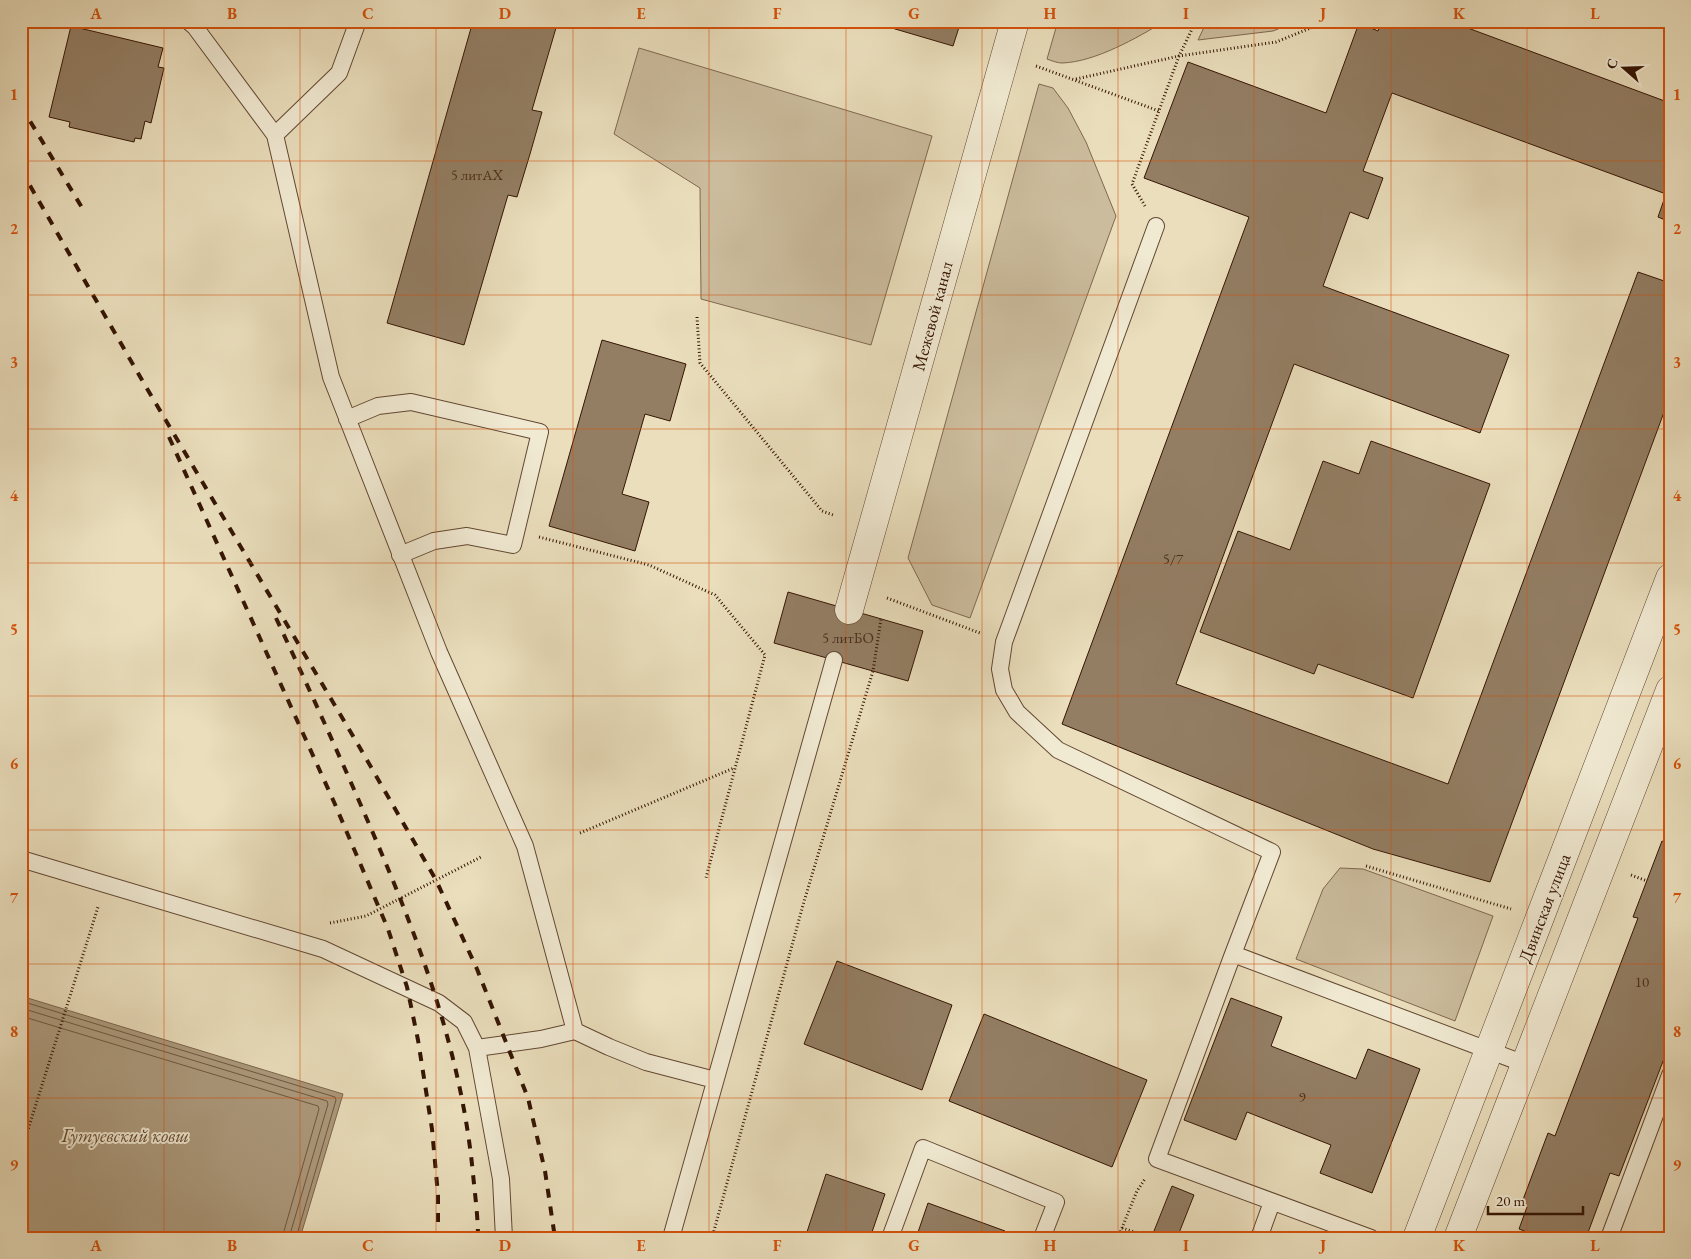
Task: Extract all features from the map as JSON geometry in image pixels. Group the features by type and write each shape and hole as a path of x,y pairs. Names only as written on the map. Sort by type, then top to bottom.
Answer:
{"street":[{"name":"Межевой канал","path":"849,610 1015,21"},
{"name":"Двинская улица","path":"1417,1238 1670,578"},
{"path":"1458,1238 1670,690"}],"lane":[{"path":"188,21 275,135 331,377 439,652 526,846 575,1031"},
{"path":"275,135 339,73 358,21"},
{"path":"1156,226 1004,642 1000,669 1004,690 1017,712 1058,750 1272,852 1157,1159 1371,1238"},
{"path":"347,419 378,406 411,402 540,432 513,545 467,536 434,541 400,555"},
{"path":"671,1238 834,660"},
{"path":"21,859 323,949 439,1003 464,1022 477,1048 501,1179 504,1238"},
{"path":"1233,954 1525,1064"},
{"path":"477,1048 540,1039 575,1031 646,1062 715,1080"},
{"path":"1609,1238 1670,1075"},
{"path":"890,1238 923,1148 1056,1202 1042,1238"},
{"path":"1259,1238 1272,1202"}],"path":[{"path":"1156,226 1132,184 1179,56 1196,21"},
{"path":"1076,79 1179,56 1276,42 1328,21"},
{"path":"1036,66 1076,79 1159,111"},
{"path":"697,318 700,363 822,511 833,514"},
{"path":"516,531 649,565 715,595 764,655 706,878"},
{"path":"887,598 1004,642"},
{"path":"712,1238 803,905 872,671 881,619"},
{"path":"580,833 735,768"},
{"path":"366,916 481,857"},
{"path":"1366,866 1516,910"},
{"path":"1631,875 1647,881"},
{"path":"21,1152 106,884"},
{"path":"1118,1238 1137,1191 1157,1159"},
{"path":"1122,1228 1145,1238"}],"shaded area":[{"path":"1058,21 1165,21 1102,54 1075,62 1062,63 1047,59"},
{"path":"1207,21 1298,21 1273,31 1198,40"},
{"path":"639,48 932,136 871,345 701,299 700,188 614,134"},
{"path":"1039,84 1053,88 1068,108 1086,142 1116,216 970,618 932,605 908,558"},
{"path":"1340,868 1363,869 1493,916 1455,1021 1296,959 1323,889"}],"water":[{"name":"Гутуевский ковш","path":"21,996 343,1094 300,1238 21,1238"}],"building":[{"path":"473,21 558,21 532,110 542,112 530,154 517,197 508,195 464,345 387,323"},
{"path":"868,21 961,21 953,46"},
{"path":"1382,21 1449,21 1670,103 1670,222 1658,217 1666,194 1392,93 1363,171 1383,178 1368,219 1350,212 1323,286 1509,355 1480,433 1294,364 1176,684 1448,784 1638,272 1670,283 1670,396 1490,882 1373,849 1062,724 1249,217 1144,178 1188,62 1326,113 1359,23 1378,31"},
{"path":"71,26 163,48 158,67 164,68 151,123 145,121 141,139 135,138 134,142 69,127 70,122 49,117"},
{"path":"602,340 686,364 670,421 645,414 622,494 649,502 635,551 549,526"},
{"path":"1371,441 1490,484 1413,698 1318,664 1314,674 1200,632 1238,531 1290,550 1323,461 1359,474"},
{"path":"788,592 923,631 908,681 774,643"},
{"path":"1670,837 1670,1043 1619,1176 1610,1173 1586,1238 1543,1238 1519,1229 1527,1207 1521,1205 1548,1133 1555,1136 1638,918 1633,917 1662,841 1667,843"},
{"path":"837,961 952,1005 922,1090 804,1044"},
{"path":"1231,998 1282,1017 1271,1046 1356,1079 1368,1049 1420,1069 1372,1193 1320,1173 1331,1145 1247,1112 1236,1140 1184,1120"},
{"path":"984,1014 1147,1080 1112,1167 949,1101"},
{"path":"826,1174 885,1194 870,1238 805,1238"},
{"path":"1172,1186 1194,1195 1177,1238 1170,1238 1154,1231"},
{"path":"928,1203 1005,1231 1003,1238 916,1238"}],"railway":[{"path":"21,106 84,211"},
{"path":"21,170 146,387 356,741 436,880 477,969 528,1098 545,1171 555,1238"},
{"path":"169,437 334,802 388,929 407,987 418,1040 432,1129 438,1195 438,1238"},
{"path":"276,618 333,742 384,860 419,947 434,991 458,1081 467,1127 478,1222 478,1238"}]}
